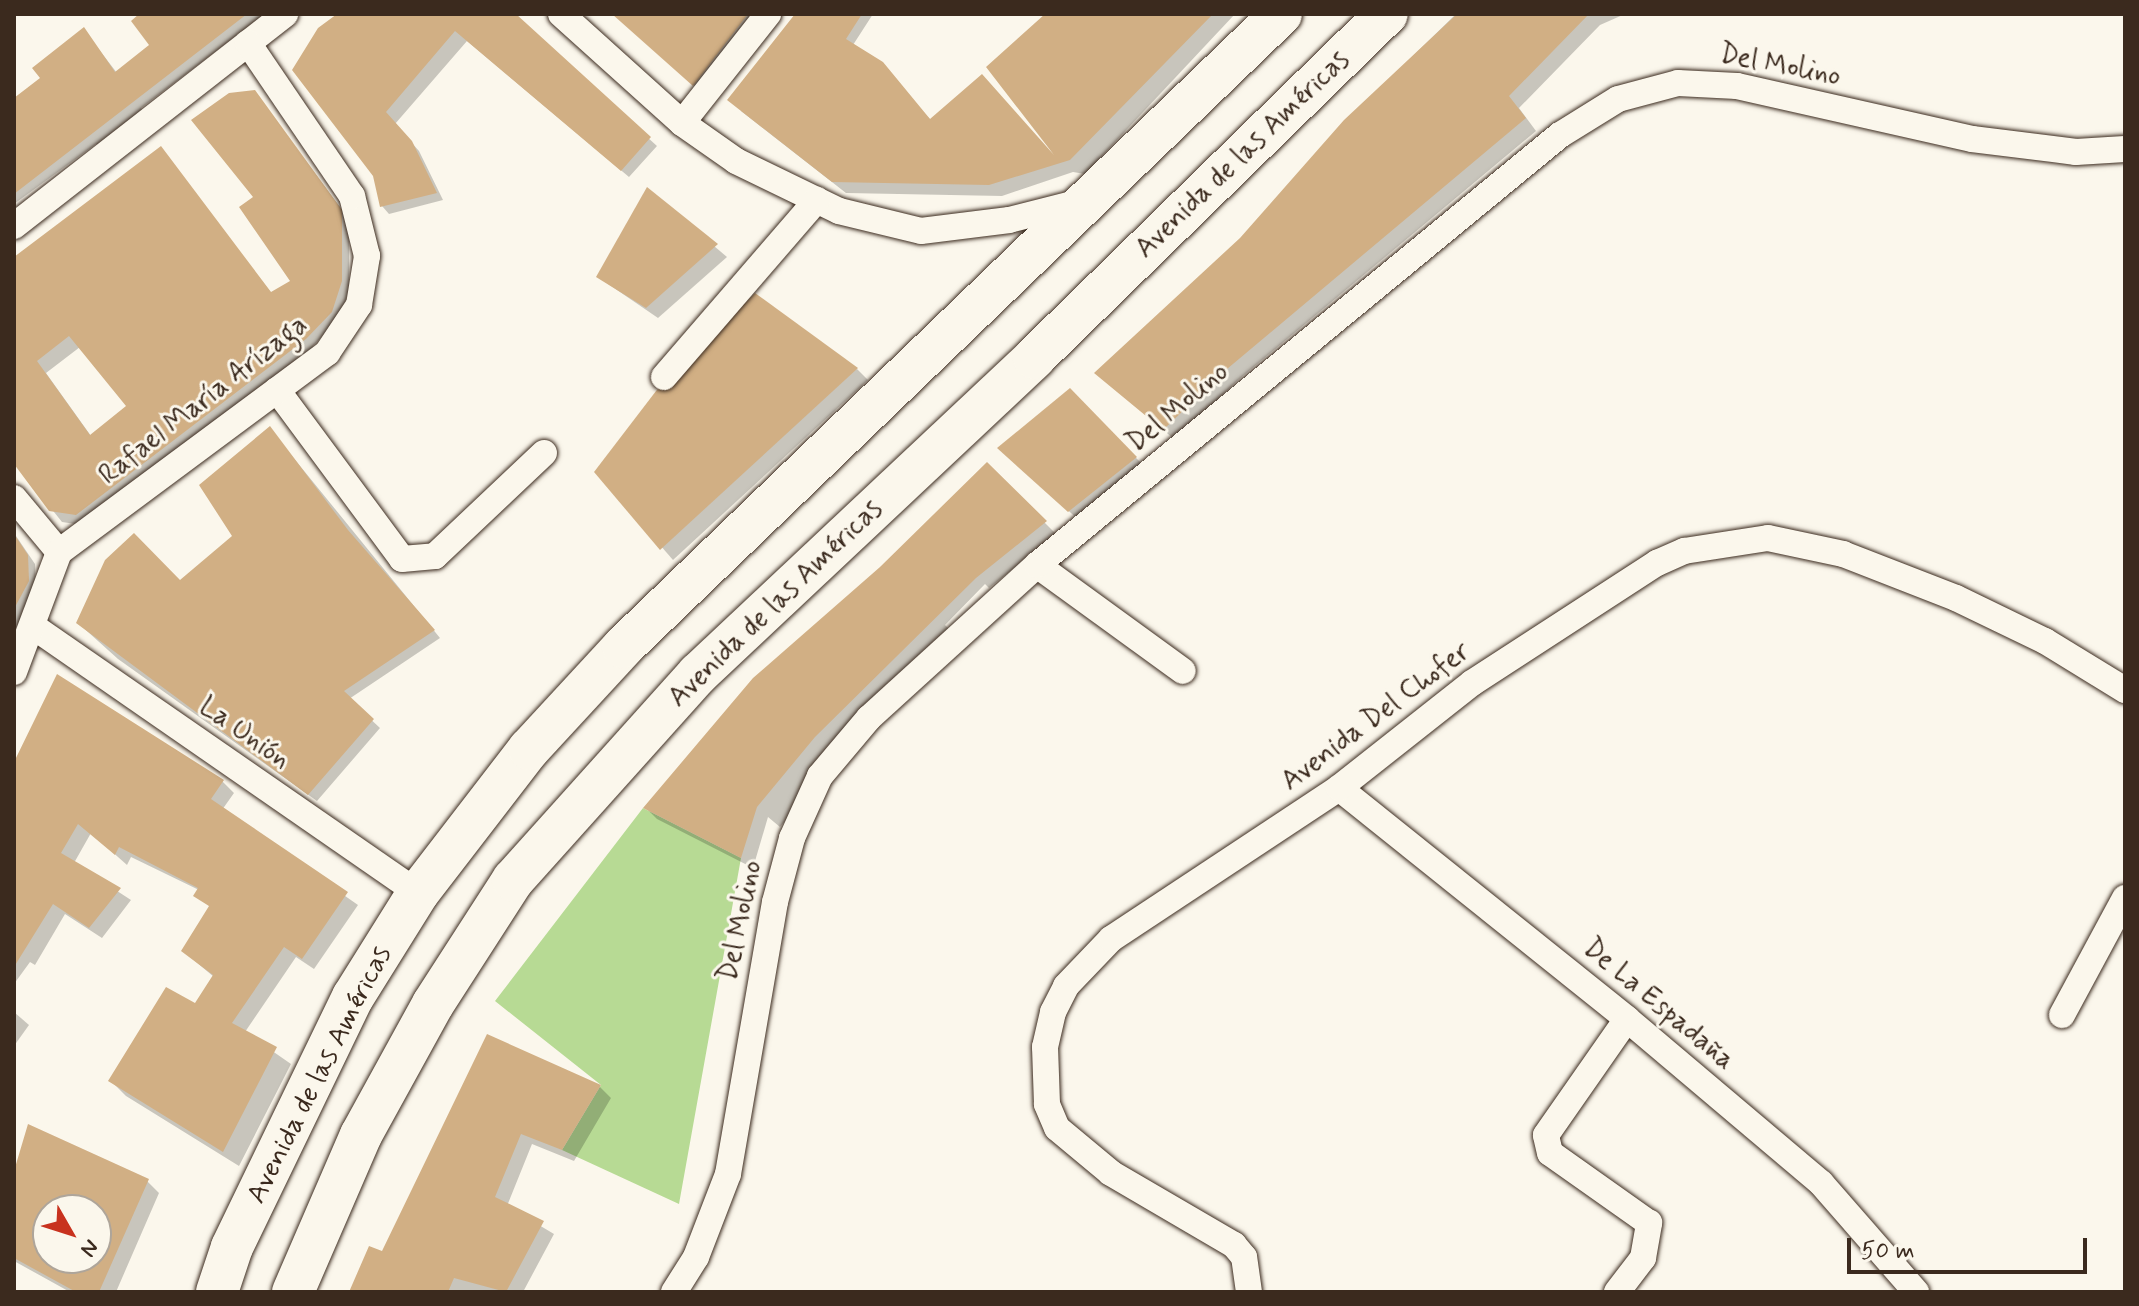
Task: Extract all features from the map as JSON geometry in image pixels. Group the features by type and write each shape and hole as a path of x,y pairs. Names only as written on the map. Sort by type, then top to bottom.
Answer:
{"main road":[{"name":"Avenida de las Américas","path":"217,1292 232,1247 346,1011 418,893 529,749 623,647 1281,14"},
{"name":"Avenida de las Américas","path":"293,1292 361,1135 433,1004 513,880 698,674 1034,358 1387,14"}],"street":[{"path":"14,226 285,14"},
{"path":"561,14 682,123 736,161 817,200 921,231 1009,220 1091,199"},
{"path":"682,123 768,14"},
{"name":"Rafael María Arízaga","path":"59,552 327,353 359,305 367,256 352,196 248,43"},
{"name":"Del Molino","path":"674,1292 696,1257 728,1174 775,902 792,838 820,776 869,718 1037,565 1560,135 1618,99 1678,83 1737,86 1972,139 2076,152 2125,149"},
{"path":"664,377 817,200"},
{"path":"277,390 402,559 435,556 544,453"},
{"path":"14,498 59,552 34,627 14,672"},
{"name":"Avenida Del Chofer","path":"1249,1292 1244,1257 1234,1245 1111,1173 1057,1128 1047,1104 1045,1047 1053,1012 1066,986 1111,939 1339,788 1472,683 1657,563 1714,545 1768,538 1843,554 2005,621 2125,690"},
{"path":"1037,565 1183,671"},
{"name":"La Unión","path":"34,627 418,893"},
{"name":"De La Espadaña","path":"1339,788 1627,1019 1821,1183 1916,1292"},
{"path":"2062,1015 2125,898"},
{"path":"1617,1292 1643,1258 1649,1223 1550,1153 1546,1135 1627,1019"}],"green space":[{"path":"643,808 741,858 679,1204 562,1150 601,1085 495,1001"}],"building":[{"path":"139,14 247,14 14,194 14,98 40,78 32,68 84,27 115,72 149,45 131,21"},
{"path":"337,14 516,14 651,137 621,171 455,31 386,112 412,141 437,193 380,207 373,176 292,70 318,28"},
{"path":"612,14 748,14 693,86"},
{"path":"795,14 862,14 846,39 883,62 930,119 982,74 1054,155 986,67 1045,14 1213,14 1070,160 989,185 832,182 727,100"},
{"path":"1457,14 1589,14 1509,96 1526,118 1227,369 1163,430 1094,373 1240,238 1344,120"},
{"path":"255,90 342,210 342,281 332,312 306,339 76,515 49,511 14,464 14,257 161,146 271,292 290,281 239,207 253,197 191,120 229,93","holes":["69,336 126,406 90,435 37,361"]},
{"path":"647,187 718,244 646,308 596,277"},
{"path":"755,293 858,368 660,550 594,472 656,391"},
{"path":"1070,388 1137,457 1068,512 997,448"},
{"path":"270,426 348,530 435,630 344,691 374,719 308,795 76,623 105,560 134,533 180,580 232,536 199,485"},
{"path":"987,462 1047,521 976,578 815,737 757,807 741,858 643,808 753,678 880,567"},
{"path":"14,534 28,555 29,581 14,609"},
{"path":"57,674 224,780 211,799 348,892 302,959 284,947 232,1023 277,1047 223,1152 108,1081 166,987 195,1003 213,975 181,951 209,906 193,896 198,888 119,847 115,855 78,824 61,853 121,888 89,928 53,904 14,967 14,762"},
{"path":"487,1034 601,1085 562,1150 521,1134 495,1197 544,1221 506,1292 454,1278 448,1292 349,1292 369,1246 382,1251"},
{"path":"28,1124 149,1179 112,1263 112,1194 32,1194 32,1268 14,1258 14,1171"},
{"path":"43,1274 107,1274 99,1292 76,1292"}]}
